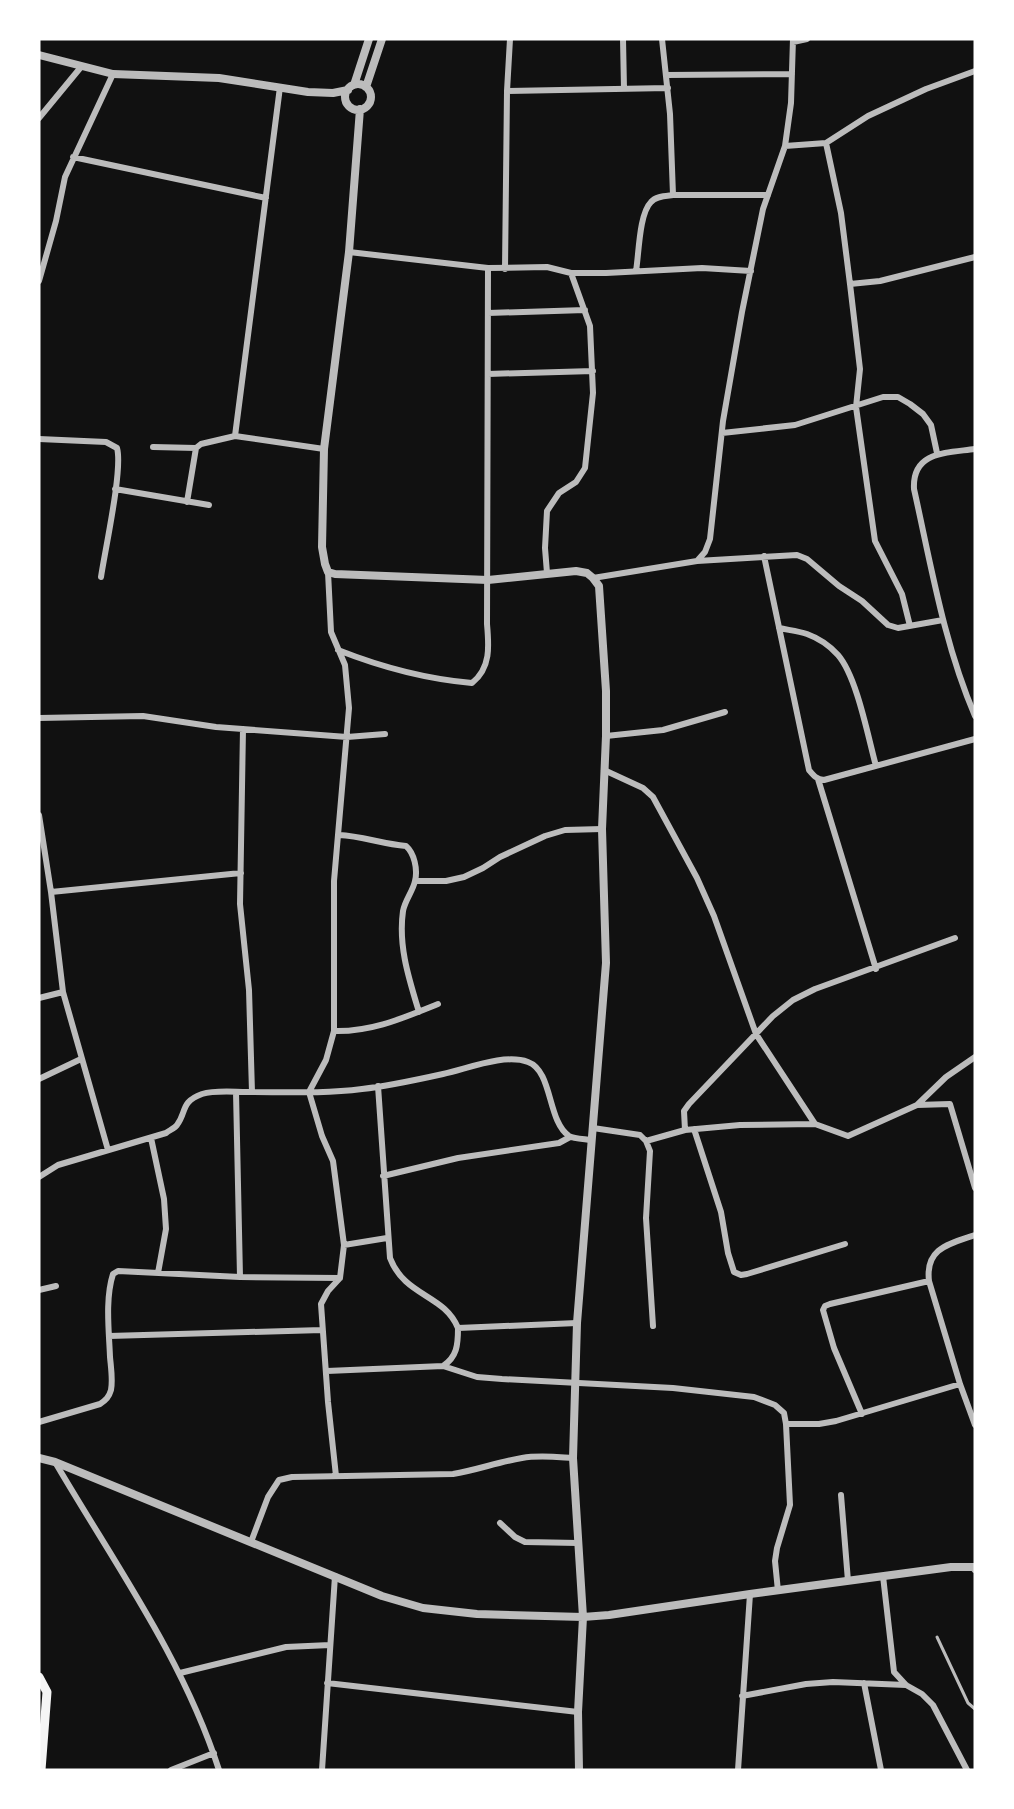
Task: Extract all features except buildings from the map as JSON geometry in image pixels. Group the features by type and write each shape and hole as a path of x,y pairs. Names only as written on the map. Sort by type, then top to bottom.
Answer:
{"main road":[{"path":"39,1677 47,1692 41,1770"}],"street":[{"path":"360,110 348,105 345,98 369,39"},
{"path":"366,87 382,39"},
{"path":"505,269 507,91 510,39"},
{"path":"623,39 624,89"},
{"path":"662,39 668,88 673,195"},
{"path":"697,561 705,552 710,539 722,433 742,312 764,209 785,146 791,103 793,40 807,39"},
{"path":"40,57 114,74 219,78 323,93 363,85 370,94 370,102 360,110 349,252 324,449 322,547 328,572 331,632 345,665 348,685 347,737 334,881 334,1031 326,1060 309,1092 322,1136 333,1161 344,1245 340,1278 328,1291 321,1304 328,1411 336,1476"},
{"path":"39,118 81,66"},
{"path":"785,146 826,143 868,116 926,89 975,71"},
{"path":"39,281 65,177 114,74"},
{"path":"666,75 792,74"},
{"path":"235,436 280,87"},
{"path":"507,91 668,88"},
{"path":"826,143 841,213 850,284 860,369 856,406 875,541 902,594 910,626"},
{"path":"73,157 266,198"},
{"path":"636,271 644,214 650,202 657,197 768,195"},
{"path":"349,252 488,268 547,267 571,273 702,268 751,270"},
{"path":"850,284 880,281 975,257"},
{"path":"337,650 400,671 471,683 479,677 486,665 489,645 487,624 488,268"},
{"path":"547,573 547,511 559,493 576,482 585,468 593,393 590,326 571,273"},
{"path":"488,313 585,310"},
{"path":"488,374 593,371"},
{"path":"722,433 795,424 884,397 898,397 923,414 931,425 938,453"},
{"path":"153,447 196,448 201,444 235,436 324,449"},
{"path":"39,438 98,441 112,444 117,448 119,455 115,489 101,576"},
{"path":"187,502 196,448"},
{"path":"975,448 938,453 917,468 913,477 944,620 975,716"},
{"path":"115,489 209,505"},
{"path":"593,578 697,561 797,555 862,601 883,622 897,628 944,620"},
{"path":"764,556 809,770 818,780 876,969"},
{"path":"328,572 488,580 576,571 587,573 599,586 606,692 602,829 606,963 577,1323 573,1458 583,1617 578,1712 579,1770"},
{"path":"779,628 806,634 825,644 838,655 847,668 853,685 876,766"},
{"path":"606,736 663,730 725,712"},
{"path":"39,718 143,716 216,727 347,737 386,734"},
{"path":"243,729 240,904 249,990 252,1092"},
{"path":"818,780 975,739"},
{"path":"604,770 643,788 653,797 697,878 714,916 756,1034 815,1124"},
{"path":"39,815 63,992 108,1150"},
{"path":"415,880 446,881 464,877 545,836 564,830 602,829"},
{"path":"339,835 359,836 373,842 406,846 414,856 415,880 404,909 401,939 409,979 419,1012"},
{"path":"51,892 241,873"},
{"path":"685,1130 684,1111 689,1104 773,1016 793,1000 815,989 876,969 956,938"},
{"path":"39,998 63,992"},
{"path":"334,1031 376,1028 438,1004"},
{"path":"646,1142 685,1130 740,1125 815,1124 848,1136 917,1105 946,1077 975,1057"},
{"path":"39,1079 81,1059"},
{"path":"39,1177 58,1165 166,1132 177,1126 182,1109 189,1101 202,1094 361,1089 443,1074 503,1059 519,1059 531,1063 540,1074 559,1125 570,1137"},
{"path":"378,1086 390,1258 400,1276 422,1295 446,1309 453,1317 458,1328 456,1352 451,1361 443,1366"},
{"path":"236,1092 240,1277"},
{"path":"917,1105 951,1104 975,1188"},
{"path":"593,1128 640,1135 650,1151 645,1218 653,1326"},
{"path":"694,1129 721,1212 728,1253 734,1272 741,1275 747,1274 845,1244"},
{"path":"383,1176 458,1158 559,1143 570,1137 591,1140"},
{"path":"151,1138 160,1172 165,1209 166,1229 158,1273"},
{"path":"975,1235 953,1242 935,1252 929,1262 930,1281 960,1384 975,1425"},
{"path":"344,1245 387,1238"},
{"path":"39,1422 100,1404 107,1398 111,1389 112,1376 109,1335 110,1289 113,1274 118,1271 240,1277 340,1278"},
{"path":"862,1414 834,1348 823,1310 830,1304 930,1281"},
{"path":"39,1290 56,1286"},
{"path":"458,1328 577,1323"},
{"path":"109,1335 322,1330"},
{"path":"327,1371 443,1366 477,1377 687,1389 754,1397 775,1405 784,1413 786,1424 790,1505 775,1561 778,1591"},
{"path":"786,1424 819,1424 862,1414 960,1384"},
{"path":"251,1542 268,1497 279,1480 292,1477 453,1474 522,1458 540,1456 573,1458"},
{"path":"39,1458 55,1462 382,1596 423,1608 477,1614 583,1617 951,1567 974,1567"},
{"path":"55,1462 180,1673 219,1770"},
{"path":"841,1495 848,1581"},
{"path":"500,1523 515,1538 525,1542 578,1543"},
{"path":"322,1770 335,1576"},
{"path":"883,1576 894,1672 906,1685 922,1694 933,1705 967,1770"},
{"path":"738,1770 750,1594"},
{"path":"180,1673 286,1647 330,1645"},
{"path":"327,1683 578,1712"},
{"path":"864,1683 881,1770"},
{"path":"742,1696 806,1684 906,1685"},
{"path":"171,1770 214,1754"}],"lane":[{"path":"937,1637 968,1703 975,1709"}]}
